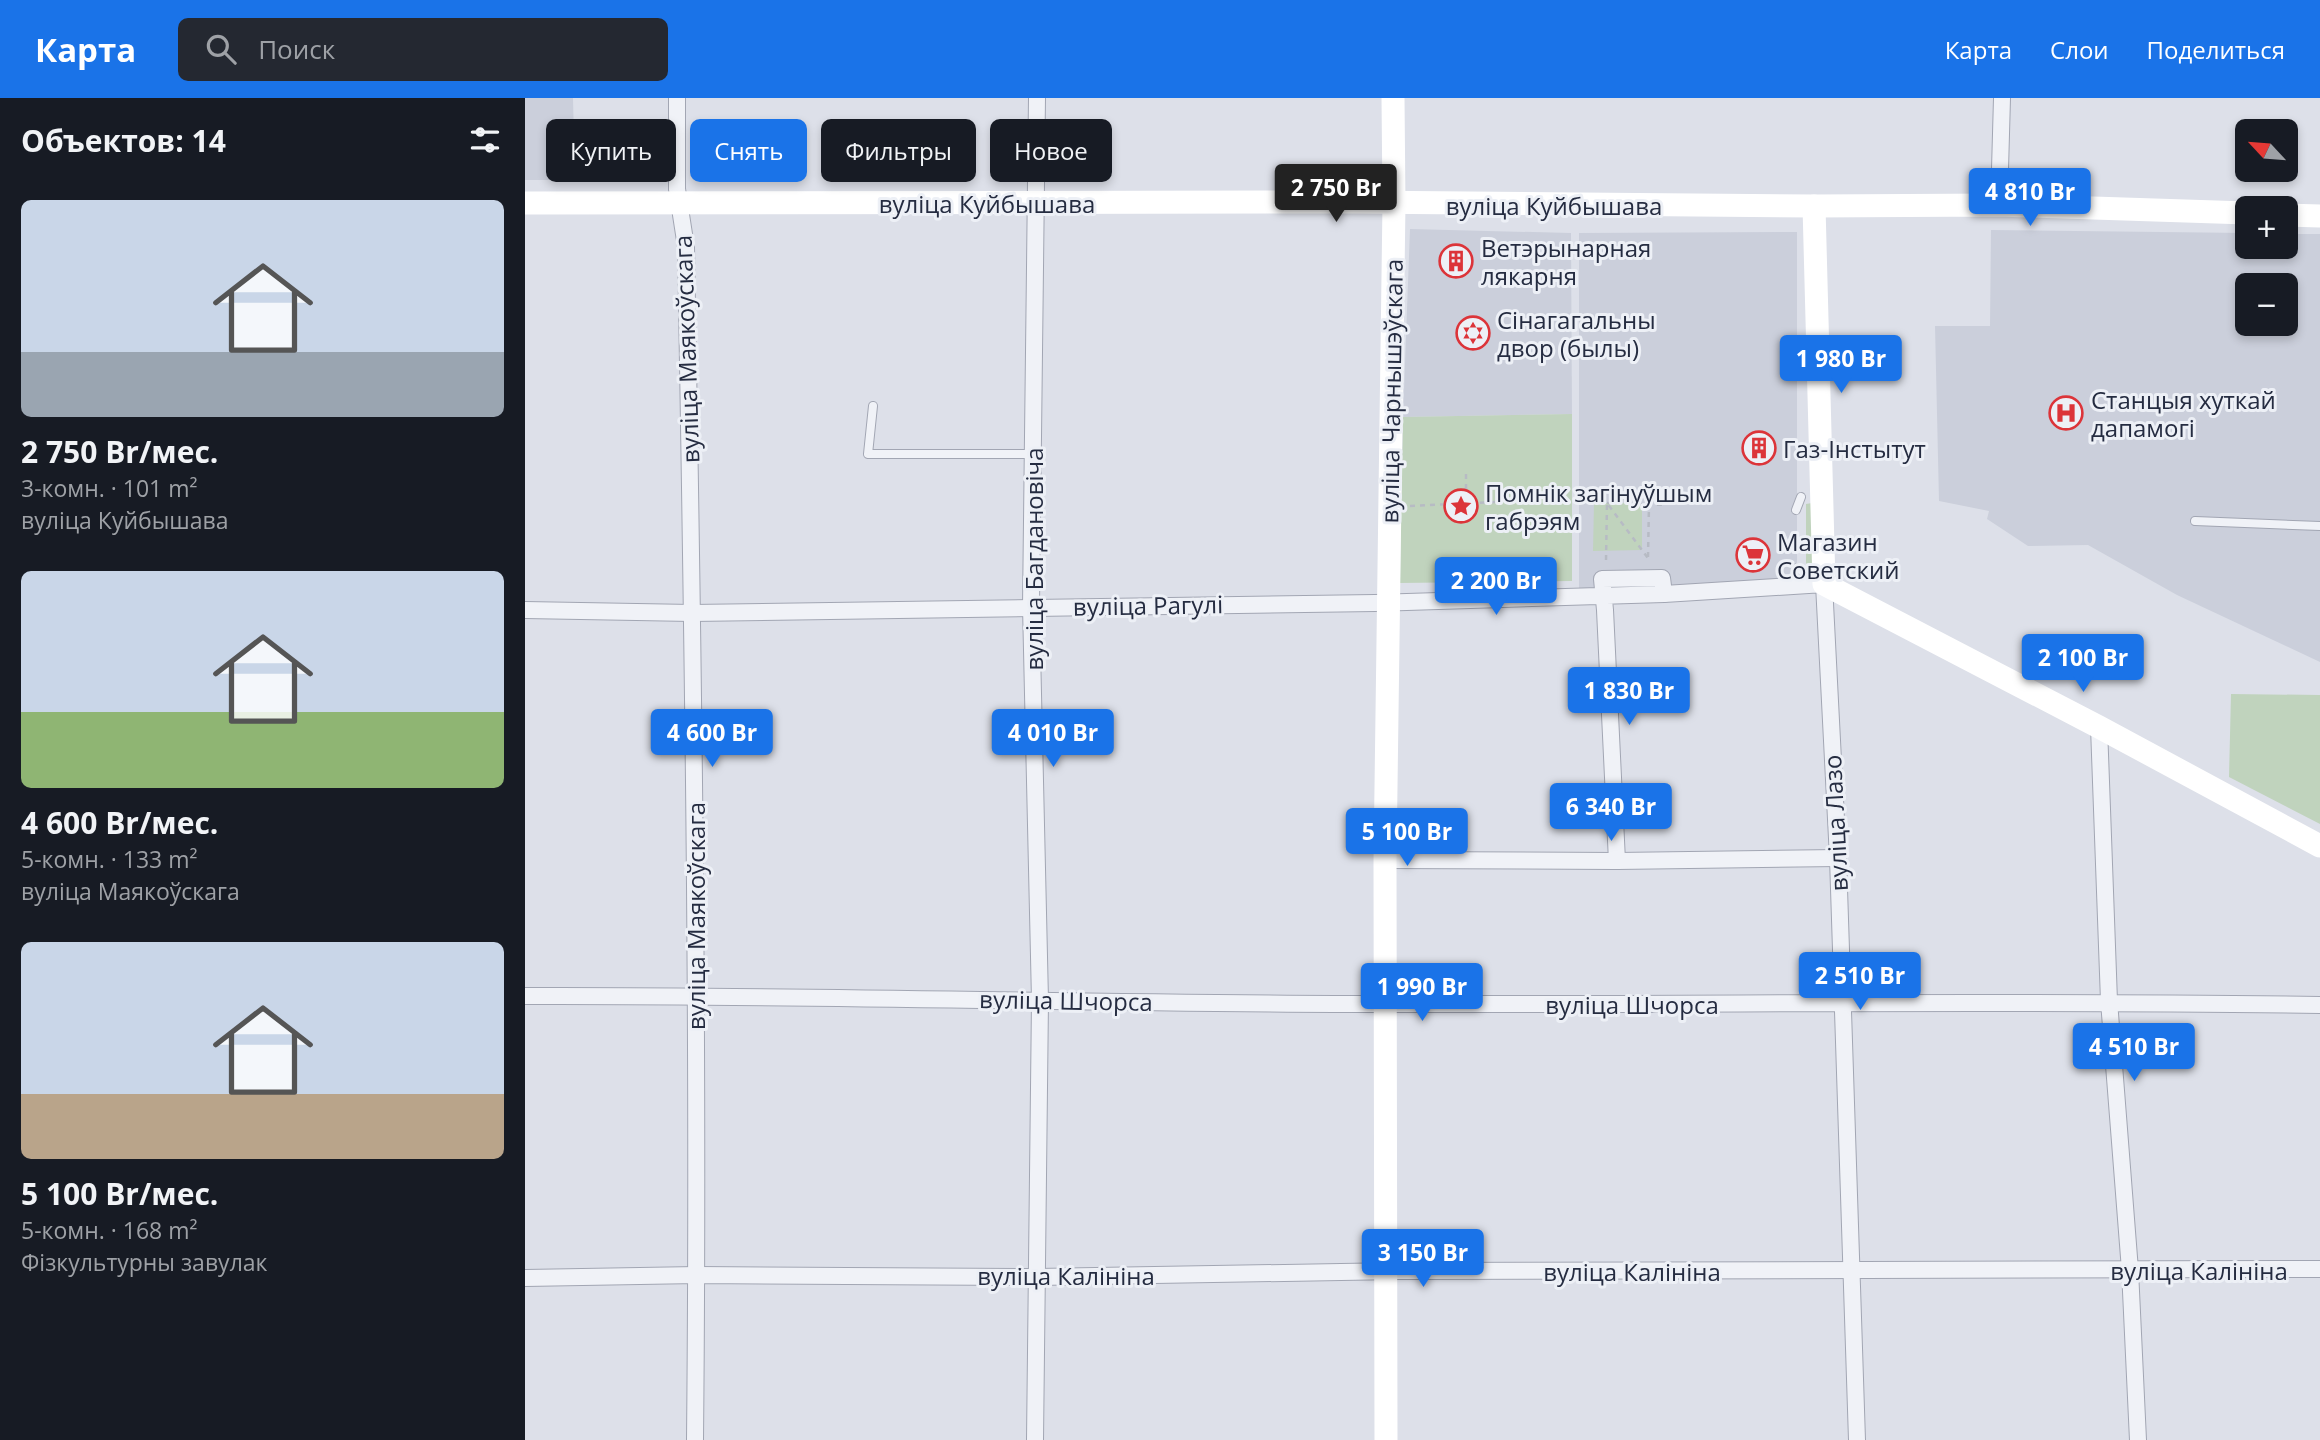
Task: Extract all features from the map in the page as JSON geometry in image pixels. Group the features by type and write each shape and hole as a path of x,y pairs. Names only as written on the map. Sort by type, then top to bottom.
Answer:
{"street":[{"name":"вуліца Маякоўскага","path":"677,98 677,189 686,247 692,612 696,996 695,1440"},
{"name":"вуліца Багдановіча","path":"1035,1440 1040,1000 1031,606 1037,98"},
{"name":"вуліца Чарнышэўскага","path":"1386,1440 1385,860 1394,203 1393,98"},
{"path":"1999,205 2002,98"},
{"name":"вуліца Куйбышава","path":"525,203 1999,205 2235,214"},
{"name":"вуліца Лазо","path":"1814,206 1813,585 1838,858 1857,1440"},
{"path":"2298,215 2320,216"},
{"name":"вуліца Рагулі","path":"1603,595 1602,579 1658,584 1813,585"},
{"name":"вуліца Рагулі","path":"525,610 692,612 1387,603 1603,595 1658,584"},
{"path":"1813,585 2099,727 2320,846"},
{"path":"1603,595 1617,861"},
{"path":"2099,727 2109,1001 2130,1270 2138,1440"},
{"path":"1385,860 1838,858"},
{"name":"вуліца Шчорса","path":"525,996 1386,1004 2109,1001 2320,1005"},
{"name":"вуліца Калініна","path":"525,1278 697,1275 1037,1277 1384,1271 2320,1269"}],"lane":[{"path":"873,407 868,454 1033,454"},
{"path":"1796,510 1801,497"},
{"path":"2195,521 2320,526"},
{"path":"1797,568 1813,585"}],"path":[{"path":"1466,474 1466,503"},
{"path":"1401,507 1496,502"},
{"path":"1607,503 1666,505"},
{"path":"1607,503 1648,559 1658,584"},
{"path":"1606,560 1607,503"},
{"path":"1649,504 1648,559 1658,584"}],"shaded area":[{"path":"525,98 573,98 574,119 546,119 546,180 525,180"},
{"path":"1410,229 1571,233 1572,414 1403,417"},
{"name":"Станцыя хуткай дапамогі","path":"1991,230 2235,233 2235,259 2298,259 2298,234 2320,234 2320,662 2177,595 2088,545 2028,546 1987,519 1989,511 1939,501 1935,326 1990,326"},
{"path":"1797,232 1797,588 1579,588 1579,233"}],"green space":[{"path":"1572,414 1572,581 1400,583 1403,417"},
{"path":"1594,503 1642,503 1642,550 1593,551"},
{"path":"1812,503 1814,571 1806,568 1806,504"},
{"path":"2231,694 2320,695 2320,824 2229,777"}],"place":[{"name":"Ветэрынарная лякарня","path":"1456,261"},
{"name":"Сінагагальны двор (былы)","path":"1473,333"},
{"name":"Станцыя хуткай дапамогі","path":"2066,413"},
{"name":"Газ-Інстытут","path":"1759,448"},
{"name":"Помнік загінуўшым габрэям","path":"1461,506"},
{"name":"Магазин Советский","path":"1753,555"}]}
